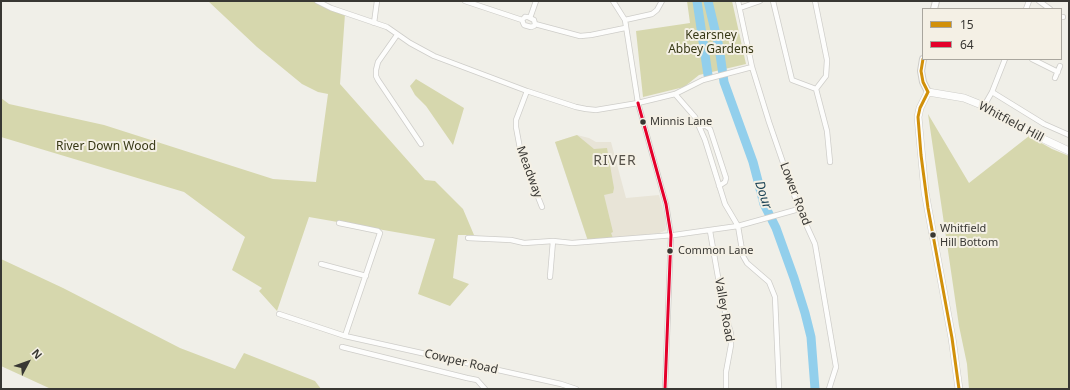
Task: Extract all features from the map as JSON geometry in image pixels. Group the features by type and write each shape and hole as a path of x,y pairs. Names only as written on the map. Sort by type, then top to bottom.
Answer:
{"main road":[{"name":"Whitfield Hill","path":"928,92 964,98 984,106 1035,135 1069,151"},
{"path":"928,92 920,108 918,117 921,155 927,203 952,338 959,389"}],"street":[{"path":"317,1 331,8 387,27 397,35 434,56 527,90 586,109 596,110 638,103 675,94 703,80 752,67"},
{"path":"374,23 377,1"},
{"path":"465,1 522,20 524,25 528,27 534,26 535,24 580,36 625,28"},
{"path":"530,18 536,1"},
{"path":"613,1 625,20 625,28 638,103 666,204 671,235 665,389"},
{"path":"625,20 652,14 657,10 662,1"},
{"name":"Lower Road","path":"738,1 752,67 769,122 799,209 814,244 836,367 828,389"},
{"path":"740,8 760,1"},
{"path":"773,1 792,80 816,89"},
{"path":"815,1 827,60 826,76 816,89"},
{"path":"1039,1 1049,8"},
{"path":"522,20 524,17 530,18 534,20 535,24"},
{"path":"397,35 378,62 376,66 376,76 420,138 421,144"},
{"path":"923,60 921,71 923,82 928,92"},
{"path":"984,106 992,92 1005,60"},
{"path":"1034,60 1058,72"},
{"path":"1055,78 1060,66"},
{"path":"816,89 827,131 830,162"},
{"name":"Meadway","path":"527,90 516,120 516,127 521,154 542,207"},
{"name":"Whitfield Hill","path":"992,92 1044,124 1069,136"},
{"path":"675,94 695,117 705,140 719,186 726,204 738,226 743,256 746,263 769,282 775,297 779,389"},
{"path":"699,126 706,126 710,129 718,151 726,178 725,182 719,186"},
{"path":"468,238 511,240 524,243 552,241 572,243 594,242 710,231 759,221 799,209"},
{"path":"339,224 380,232 345,336"},
{"name":"Valley Road","path":"710,231 722,300 731,334 731,345 726,372 726,389"},
{"path":"550,277 552,241"},
{"path":"320,264 366,276"},
{"name":"Cowper Road","path":"279,314 345,336 560,384 576,389"},
{"path":"342,347 477,380 485,389"}],"shaded area":[{"path":"577,135 589,138 596,142 611,142 626,198 659,195 665,216 666,230 660,233 588,241 555,142"}],"green space":[{"name":"River Down Wood","path":"208,1 317,1 345,14 340,84 425,180 435,181 463,209 474,235 458,235 453,278 469,284 450,306 418,294 435,239 309,217 277,311 259,291 262,288 232,270 245,237 184,192 1,137 1,98 9,104 104,125 273,179 316,182 328,94 318,92 302,84 257,47"},
{"name":"Kearsney Abbey Gardens","path":"687,1 732,1 746,64 699,75 684,87 643,97 636,31 690,23"},
{"path":"416,79 464,108 453,145 426,106 415,95 410,86"},
{"path":"928,114 969,183 1029,136 1052,149 1069,156 1069,389 969,389 967,364 959,326"},
{"path":"577,135 594,149 607,148 614,188 613,193 604,195 613,232 611,233 613,238 588,241 555,142"},
{"path":"1,259 63,288 180,348 235,369 244,353 315,381 321,389 51,389 1,366"}],"waterway":[{"name":"Dour","path":"697,1 708,75"},
{"name":"Dour","path":"708,1 719,47 724,82 753,162 764,204 776,228 805,313 811,337 815,389"}],"transit line":[{"name":"15","path":"923,60 921,71 923,82 928,92"},
{"name":"15","path":"928,92 920,108 918,117 921,155 928,208 952,338 959,389"},
{"name":"64","path":"638,103 666,204 671,235 665,389"}],"place":[{"name":"Minnis Lane","path":"643,122"},
{"name":"Whitfield Hill Bottom","path":"933,235"},
{"name":"Common Lane","path":"670,251"}],"district":[{"name":"RIVER","path":"615,161"}]}
